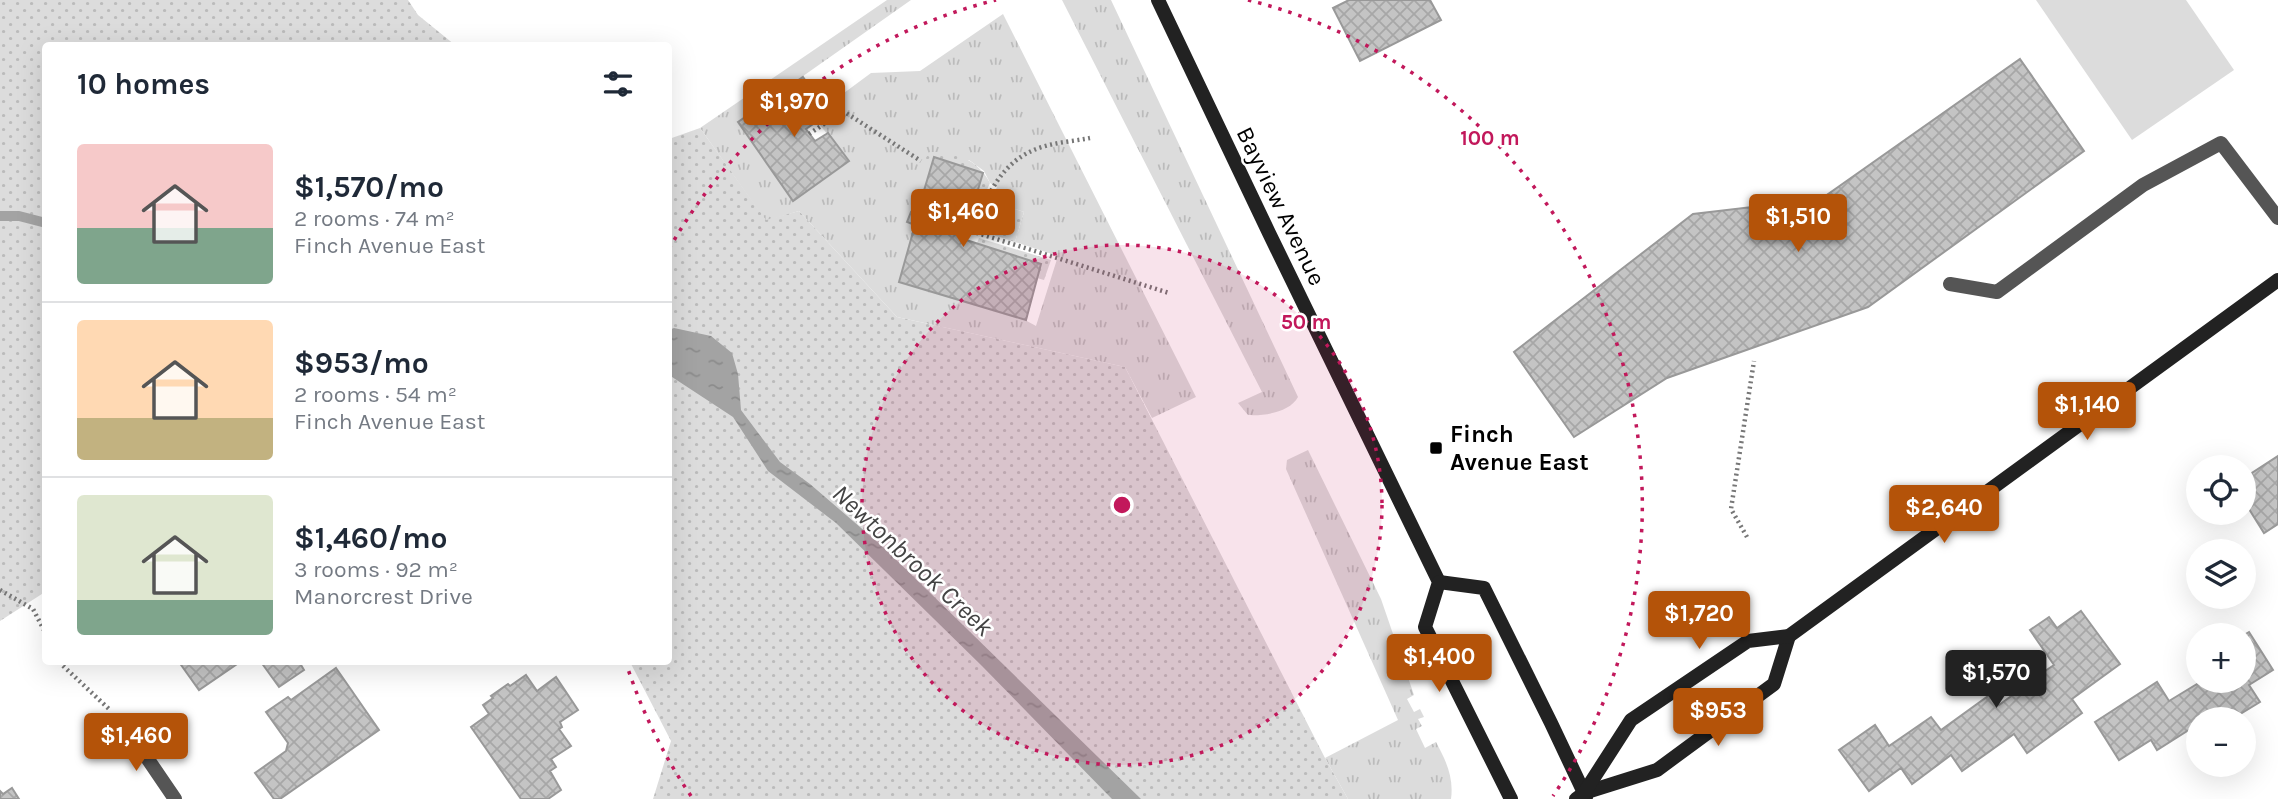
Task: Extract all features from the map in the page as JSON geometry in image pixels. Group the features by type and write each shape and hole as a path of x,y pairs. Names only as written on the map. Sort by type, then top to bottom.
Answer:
{"main road":[{"name":"Bayview Avenue","path":"1158,0 1439,582"},
{"path":"1582,797 1631,720 1748,640 1789,636 2278,280"},
{"path":"1511,799 1425,627 1439,582 1484,588 1552,723 1582,797"},
{"path":"1582,797 1657,770 1774,684 1789,636"}],"street":[{"path":"1950,284 1997,292 2143,185 2221,143 2278,218"},
{"path":"127,727 175,799"}],"path":[{"path":"809,134 839,114 846,113 920,161"},
{"path":"974,232 990,192 999,176 1011,164 1040,147 1090,138"},
{"path":"966,230 1169,293"},
{"path":"1746,537 1731,509 1754,361"},
{"path":"0,590 33,609 42,626"},
{"path":"62,665 127,727"}],"green space":[{"path":"0,0 408,0 418,15 451,42 42,42 42,594 0,621"},
{"path":"887,0 911,0 738,122 793,201 849,162 817,121 829,113 825,107 871,73 920,71 1003,14 1196,397 1152,418 1125,367 897,317 799,211 766,221 700,128","holes":["969,160 984,171 990,183 997,187 991,201 1024,212 1015,242 1058,256 1036,326 1025,320 900,282 915,225 907,222 911,212 917,214 932,163"]},
{"path":"1062,0 1111,0 1298,397 1283,410 1248,415 1238,403 1262,392"},
{"path":"2036,0 2186,0 2234,70 2132,140"},
{"path":"700,128 766,220 799,211 897,317 1125,367 1348,799 653,799 671,741 632,665 672,665 672,138"},
{"path":"932,152 966,159 979,168 985,175 990,183 974,219 969,217 983,173 935,158 932,163 925,160"},
{"path":"991,201 1024,212 1015,242 981,231"},
{"path":"979,238 1051,260 1044,280 1037,278 1041,264 977,243"},
{"path":"1308,450 1381,599 1414,695 1407,699 1414,712 1420,709 1424,717 1418,719 1422,726 1416,729 1425,748 1436,742 1440,749 1450,776 1451,799 1348,799 1325,758 1398,720 1286,469 1287,460"}],"water":[{"path":"672,329 711,336 732,353 738,374 741,410 780,462 882,546 1141,799 1112,799 982,666 836,523 768,471 733,417 672,377"}],"building":[{"path":"1349,0 1430,0 1441,20 1360,61 1333,8"},
{"path":"2020,59 2084,151 1868,307 1667,378 1574,437 1514,352 1693,214 1821,199"},
{"path":"803,77 829,113 806,129 815,141 828,133 849,161 793,201 738,122"},
{"path":"934,157 983,173 963,239 1041,264 1026,320 899,282 915,225 907,222 911,212 917,214"},
{"path":"2278,456 2278,524 2264,533 2256,520 2256,470"},
{"path":"2081,611 2120,664 2072,699 2082,713 2027,753 2014,734 1962,771 1951,755 1912,784 1901,768 1869,791 1839,750 1875,725 1889,746 1931,717 1941,730 1991,694 1999,705 2014,694 2002,678 2031,658 2042,673 2054,665 2030,630 2049,617 2057,628"},
{"path":"2256,643 2273,670 2256,681"},
{"path":"181,665 236,665 199,690"},
{"path":"263,665 301,665 304,670 279,687"},
{"path":"336,668 379,730 280,799 274,799 255,773 286,751 288,743 266,712 288,697 291,700"},
{"path":"526,675 537,691 556,677 578,710 560,722 562,727 559,729 571,746 551,759 556,767 550,771 561,790 548,799 521,799 471,727 489,714 483,705 493,698 491,696"},
{"path":"2157,682 2169,701 2186,691 2186,693 2254,693 2260,702 2252,707 2186,707 2186,732 2157,750 2151,740 2119,760 2095,722"},
{"path":"12,788 19,799 0,799 0,791 3,794"}],"waterway":[{"name":"Newtonbrook Creek","path":"0,216 19,216 42,222"}],"place":[{"name":"Finch Avenue East","path":"1436,448"}]}
